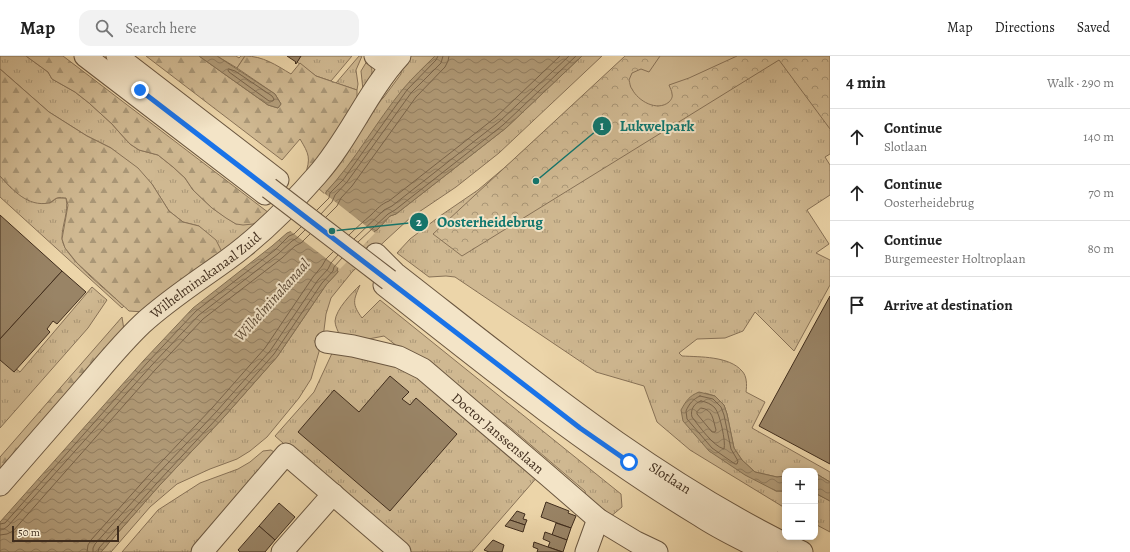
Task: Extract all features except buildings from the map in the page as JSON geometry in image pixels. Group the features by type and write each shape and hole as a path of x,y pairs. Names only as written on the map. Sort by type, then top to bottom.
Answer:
{"street":[{"path":"85,56 270,187 376,254 392,277"},
{"path":"96,56 392,277"},
{"path":"117,56 270,187"},
{"name":"Wilhelminakanaal Zuid","path":"0,485 142,324 168,302 256,238 318,175 346,135 388,60"},
{"name":"Slotlaan","path":"392,277 628,442 675,473 782,533"},
{"name":"Slotlaan","path":"392,277 538,405 592,445 647,483 701,517 767,552"},
{"name":"Slotlaan","path":"392,277 580,428 629,462 698,505 783,552"},
{"name":"Slotlaan","path":"392,277 591,424 674,480 740,520 802,552"},
{"name":"Doctor Janssenslaan","path":"326,342 353,346 399,357 422,370 598,519 657,552"},
{"path":"202,552 286,454 400,552"},
{"path":"282,552 332,494"},
{"path":"586,552 598,519"},
{"path":"795,540 818,552"}],"green space":[{"path":"0,56 26,56 48,72 52,79 75,92 89,103 112,124 130,144 139,150 158,155 173,167 185,178 193,190 212,208 236,224 263,219 222,252 199,226 183,222 169,211 152,184 111,148 87,136 49,112 0,69"},
{"path":"26,56 63,56 269,213 263,219 253,224 236,224 226,218 212,208 193,190 185,178 173,167 158,155 139,150 130,144 112,124 89,103 75,92 52,79 48,72"},
{"path":"146,56 199,56 268,105 278,108 281,104 275,94 237,68 245,56 264,59 291,74 300,63 316,76 357,90 357,98 338,134 305,175 308,164 308,156 300,139 282,160"},
{"path":"217,56 236,56 239,58 241,56 245,56 237,68"},
{"path":"301,56 352,56 331,81 316,76 297,62"},
{"path":"359,56 362,56 356,70 358,84 357,90 336,83"},
{"path":"409,56 435,56 420,71 340,177 326,192 326,195 318,188 366,116 384,97 401,74 401,71"},
{"path":"582,56 602,56 499,153 456,187 410,218 352,272 331,298 326,314 323,338 311,379 299,398 267,437 250,451 237,459 177,484 150,507 111,552 101,552 277,357 326,285 338,272 337,269 390,216 396,214 506,128"},
{"path":"625,56 830,56 830,129 779,60 462,256 433,234"},
{"path":"626,56 830,56 830,154 825,157 830,165 830,195 807,210 829,244 816,253 830,260 830,285 794,351 755,312 743,331 725,338 697,339 679,353 682,356 714,358 730,362 742,371 746,378 746,392 765,402 752,428 830,472 830,482 818,475 818,468 782,468 782,476 777,477 755,472 742,460 734,448 724,405 715,396 705,393 681,411 776,491 782,491 782,506 690,450 657,422 644,386 596,372 455,277 429,277 397,253 410,239 478,190 510,163"},
{"path":"660,56 737,56 689,78 669,85 672,98 669,102 659,106 648,104 639,98 631,88 629,80 632,73 641,69 649,72"},
{"path":"367,61 372,68 372,72 370,80 363,90 361,71"},
{"path":"0,69 49,112 87,136 111,148 138,168 152,184 169,211 183,222 199,226 216,240 222,252 189,274 144,312 129,311 77,263 65,248 62,239 68,205 66,198 58,198 49,203 41,204 27,200 15,192 0,176"},
{"path":"0,176 11,188 50,203 57,198 66,198 67,208 62,238 64,246 78,264 98,284 124,306 122,308 0,197"},
{"path":"360,285 355,299 355,306 362,318 380,300 621,494 622,507 610,517 587,506 585,491 505,423 497,423 384,336 353,342 340,336 335,321 336,316 338,311"},
{"path":"92,287 107,300 88,328 0,428 0,355 20,372"},
{"path":"122,317 124,330 0,474 0,457"},
{"path":"334,349 414,372 539,475 472,552 407,552 275,436 314,392"},
{"path":"271,450 277,454 192,552 122,552 158,510 200,483 238,469 250,462 263,451"},
{"path":"818,495 830,501 830,532 818,526"}],"water":[{"path":"199,56 217,56 275,94 281,104 278,108 268,105"},
{"name":"Wilhelminakanaal","path":"435,56 582,56 506,128 396,214 390,216 337,269 338,272 326,285 277,357 101,552 0,552 0,522 144,360 193,308 287,233 292,231 326,196 326,192 337,180 403,89"},
{"path":"699,392 715,396 724,405 734,448 742,460 755,472 777,477 782,476 782,491 776,491 745,475 709,451 683,421 681,410 688,399"},
{"path":"818,475 830,482 830,501 818,495"}],"pier":[{"path":"324,193 375,233 340,269 289,230 324,195"}],"place":[{"name":"Lukwelpark","path":"536,181"},
{"name":"Oosterheidebrug","path":"332,231"}],"route":[{"path":"140,90 580,428 629,462"}]}
